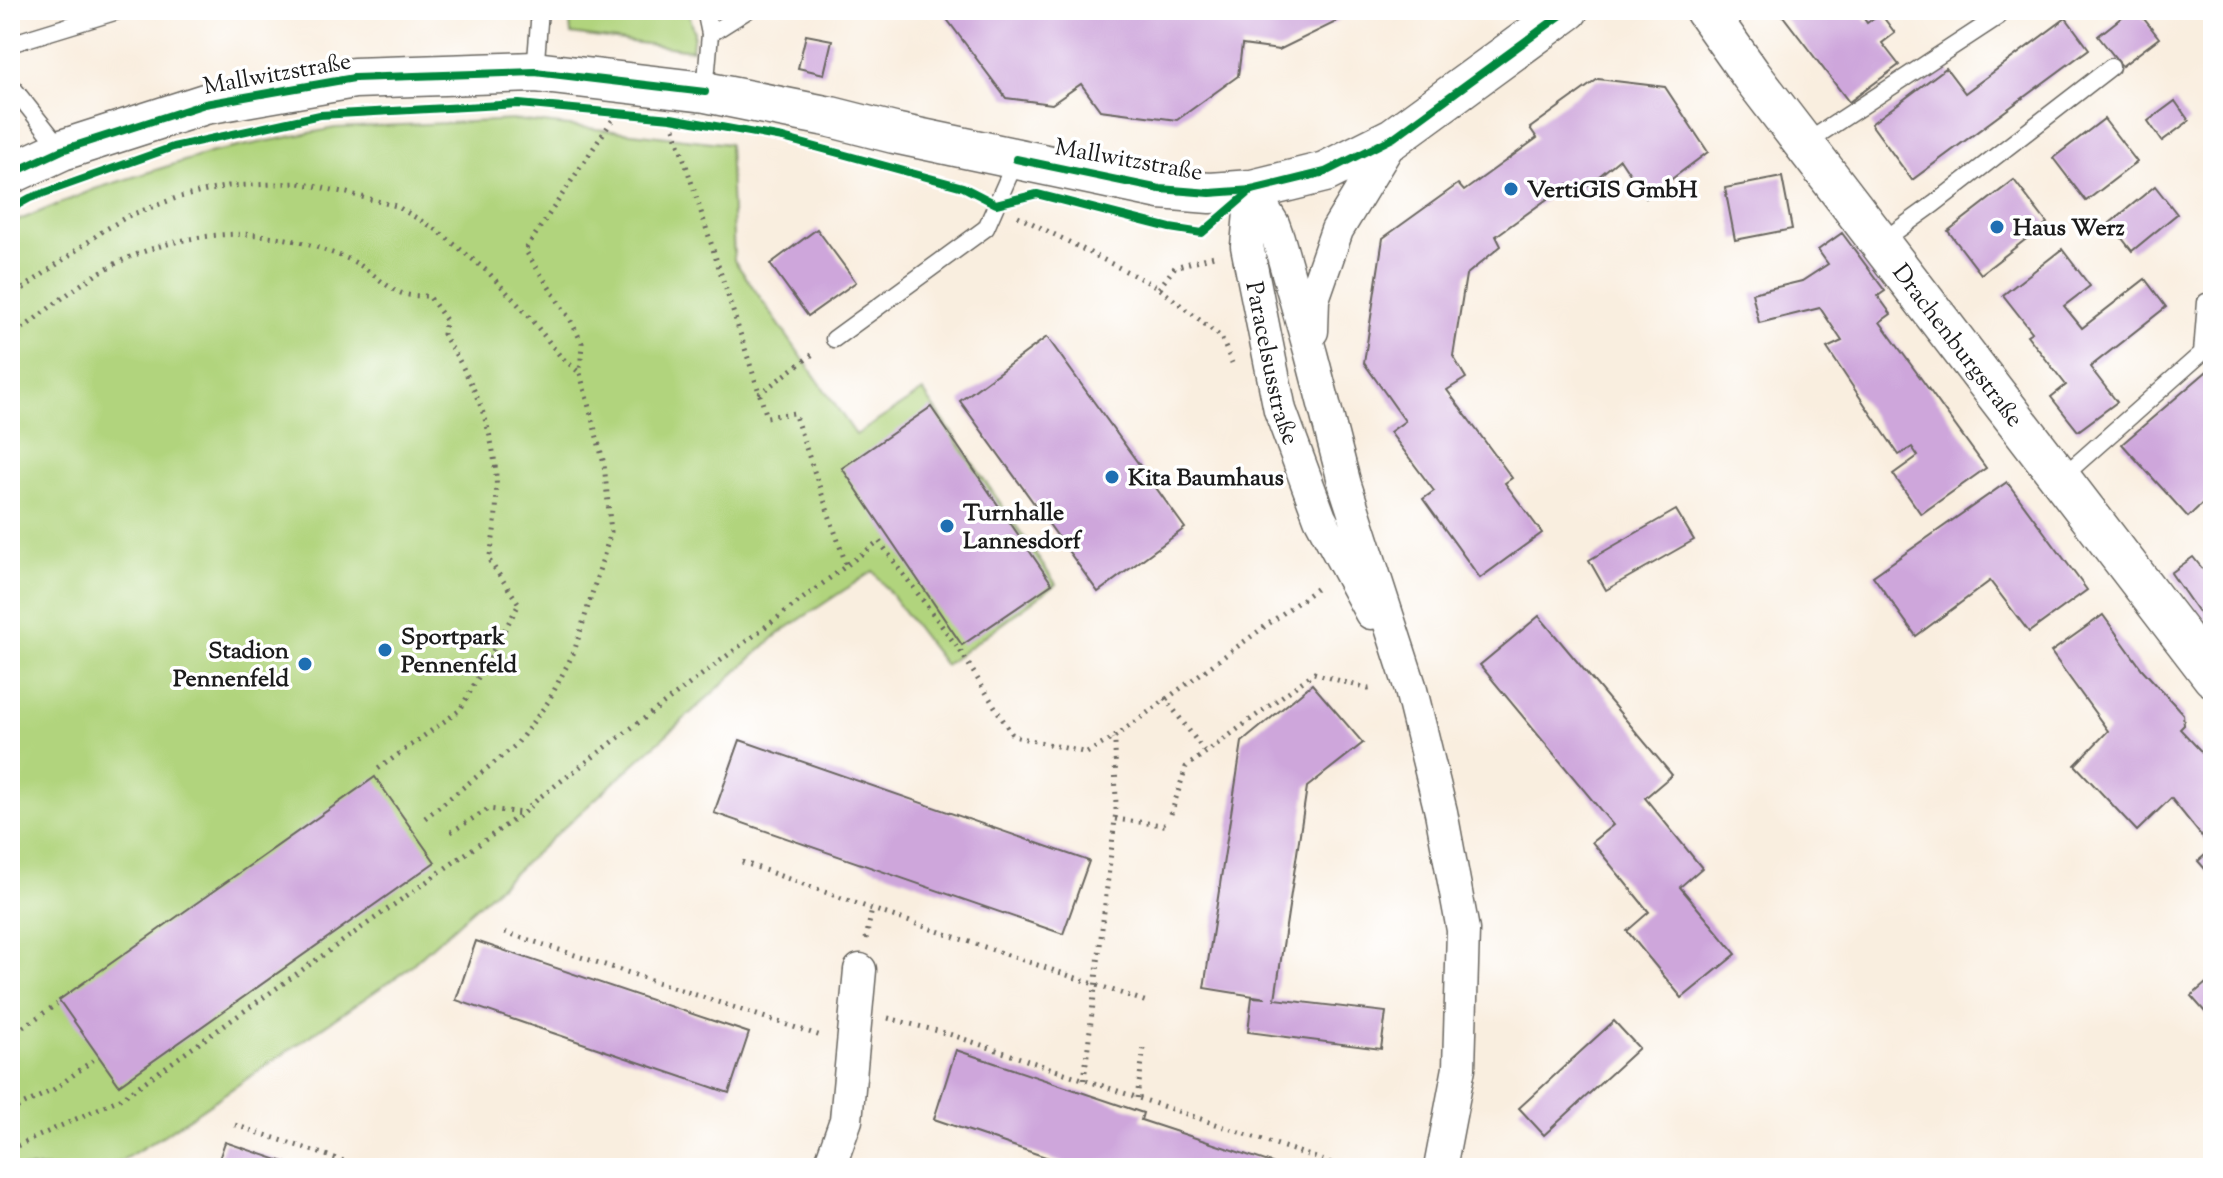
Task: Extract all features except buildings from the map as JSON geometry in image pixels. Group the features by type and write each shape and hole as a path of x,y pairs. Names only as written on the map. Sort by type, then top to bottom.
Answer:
{"street":[{"name":"Mallwitzstraße","path":"10,174 62,150 205,104 354,78 535,72 705,92 1160,189 1210,193 1252,190 1325,172 1393,138 1568,10"},
{"name":"Drachenburgstraße","path":"1705,10 1751,75 2213,677"},
{"name":"Paracelsusstraße","path":"1311,354 1313,299 1337,230 1393,138"},
{"name":"Paracelsusstraße","path":"1252,190 1278,238 1345,485 1410,686 1441,812 1463,930 1459,1068 1440,1168"},
{"name":"Paracelsusstraße","path":"1252,190 1247,246 1280,410 1320,518 1410,686"},
{"path":"829,1168 846,1120 860,970"}],"lane":[{"path":"10,44 121,10"},
{"path":"535,72 540,10"},
{"path":"705,10 710,34 705,92"},
{"path":"710,34 748,10"},
{"path":"1804,144 1999,16"},
{"path":"1881,242 2111,67"},
{"path":"10,84 62,150"},
{"path":"834,339 986,228 1016,159"},
{"path":"2061,478 2202,353 2206,302"}],"path":[{"path":"425,818 516,745 548,702 574,652 611,532 604,464 580,373 582,343 525,250 618,112"},
{"path":"671,118 767,417 794,413 846,564"},
{"path":"10,298 128,216 176,198 228,186 299,183 396,206 437,230 488,272 561,357 580,373"},
{"path":"996,204 1159,288 1221,337 1233,365"},
{"path":"10,338 120,261 173,242 213,235 252,234 321,248 358,264 403,294 429,296 446,320 443,334 463,365 488,423 498,499 489,560 519,604 460,710 378,769"},
{"path":"759,394 834,339"},
{"path":"10,1149 122,1098 523,813 879,541 961,652 1013,736 1087,753 1113,738 1322,584"},
{"path":"1171,814 1186,767 1314,673 1368,689 1410,686"},
{"path":"1165,698 1205,752"},
{"path":"1084,1080 1115,819 1113,738"},
{"path":"451,832 488,809 523,813"},
{"path":"1115,819 1170,826"},
{"path":"742,862 1150,1003"},
{"path":"505,932 852,1046"},
{"path":"10,1036 57,1004"},
{"path":"856,1009 949,1034 1346,1168"},
{"path":"1137,1098 1144,1047"},
{"path":"10,1111 53,1090 96,1058"},
{"path":"235,1125 365,1168"}],"green space":[{"path":"569,10 688,10 694,31 692,50 571,34"},
{"name":"Stadion Pennenfeld","path":"516,120 729,144 734,260 856,435 923,391 1056,584 945,665 873,571 778,634 405,971 164,1135 109,1168 10,1168 10,224 95,189 213,152 335,128"}],"cycle path":[{"path":"1016,159 1160,189 1210,193 1252,190 1325,172 1393,138 1568,10"},
{"path":"10,174 62,150 205,104 354,78 535,72 705,92"},
{"path":"10,209 30,198 173,147 320,115 519,104 671,118 783,138 963,187 996,204 1037,194 1170,228 1202,233 1252,190"}],"place":[{"name":"VertiGIS GmbH","path":"1511,189"},
{"name":"Haus Werz","path":"1997,227"},
{"name":"Kita Baumhaus","path":"1112,477"},
{"name":"Turnhalle Lannesdorf","path":"947,526"},
{"name":"Sportpark Pennenfeld","path":"385,650"},
{"name":"Stadion Pennenfeld","path":"305,664"}]}
